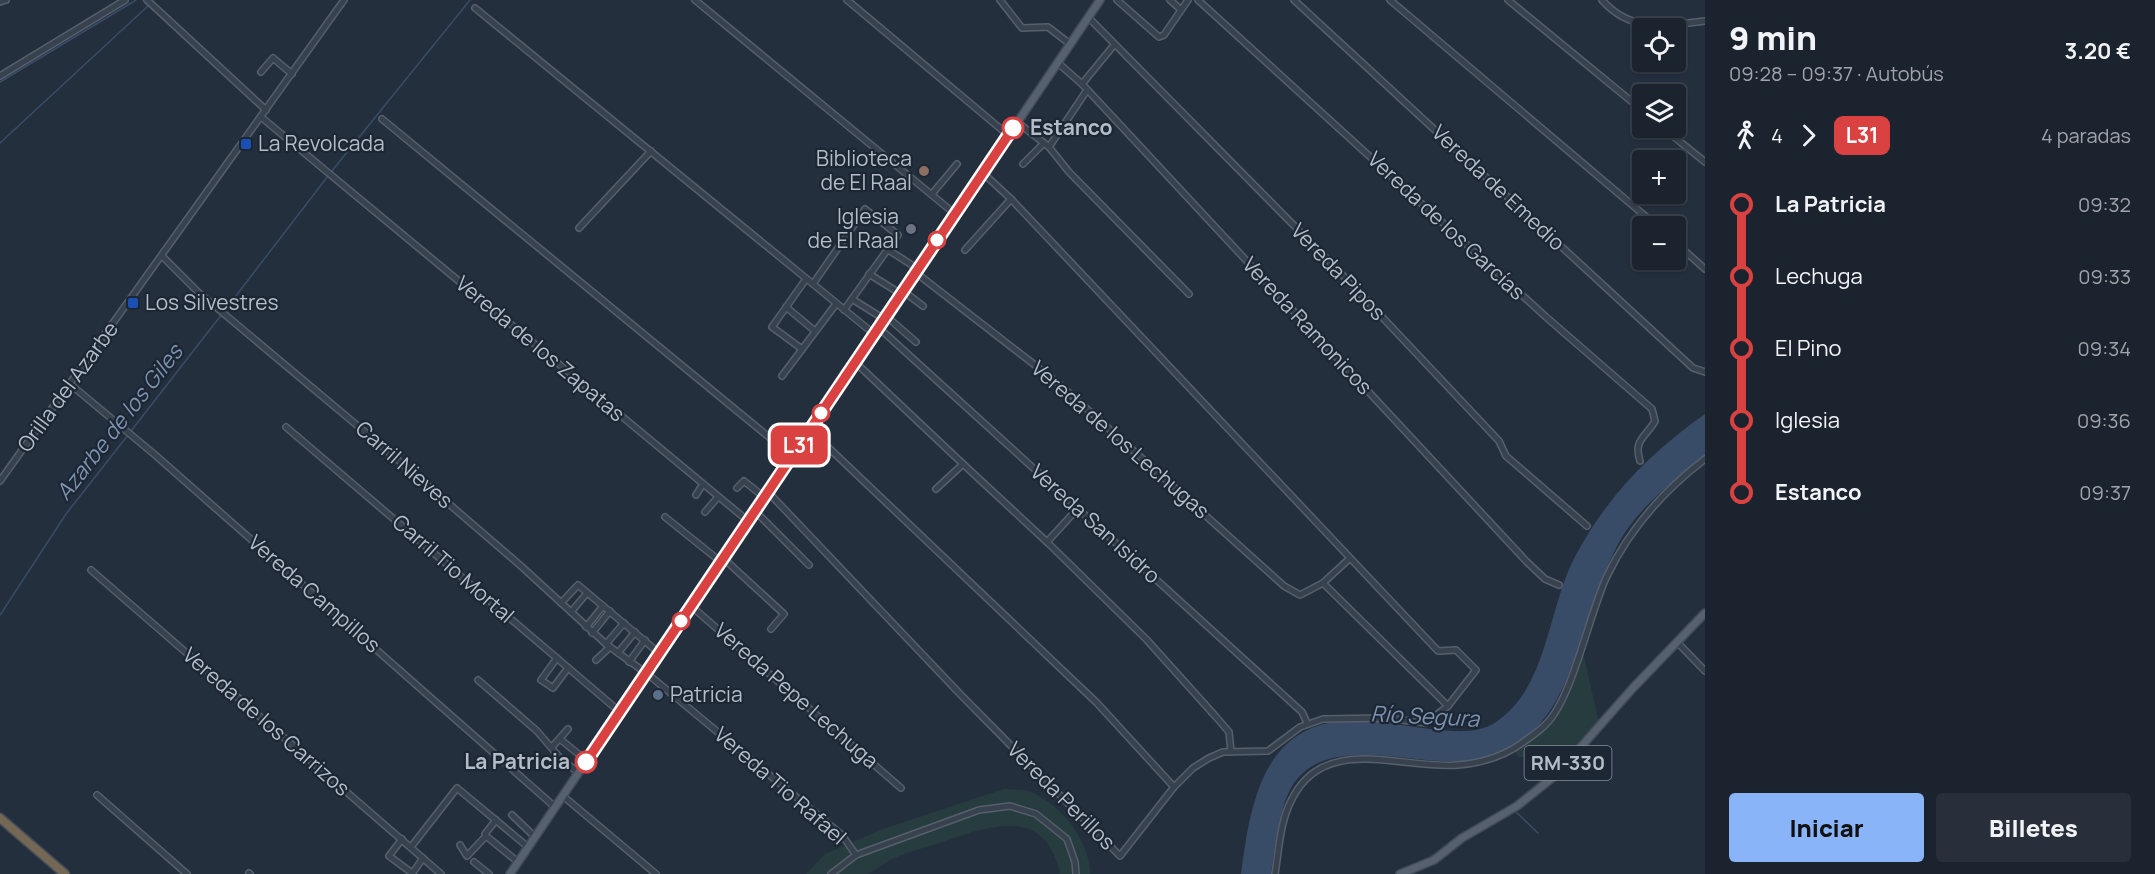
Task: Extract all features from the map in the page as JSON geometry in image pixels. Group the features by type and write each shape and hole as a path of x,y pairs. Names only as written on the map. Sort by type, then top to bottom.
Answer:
{"highway":[{"path":"0,818 65,874"}],"main road":[{"path":"510,874 1100,0"},
{"name":"RM-330","path":"1400,874 1434,860 1462,838 1524,801 1567,764 1624,697 1705,613"}],"street":[{"path":"0,2 6,0"},
{"path":"0,76 125,0"},
{"name":"Orilla del Azarbe","path":"0,481 344,0"},
{"path":"695,0 955,214"},
{"path":"847,0 1008,135"},
{"path":"1000,0 1022,28 1048,27 1070,44"},
{"path":"1117,0 1159,37 1164,35 1188,0"},
{"path":"1170,0 1180,9"},
{"name":"Vereda de los Garcías","path":"1198,0 1562,332 1652,409 1655,421 1638,441 1637,451 1640,461"},
{"name":"Vereda de Emedio","path":"1293,0 1693,368 1705,372"},
{"path":"1390,0 1645,216"},
{"path":"1508,0 1632,102"},
{"path":"1602,0 1626,18 1647,26 1705,21"},
{"path":"150,2 266,110"},
{"name":"Vereda San Isidro","path":"475,8 836,304 876,331 1078,508 1302,712 1307,723"},
{"name":"Vereda Pipos","path":"1088,17 1392,326 1499,441 1506,456 1587,526"},
{"path":"1082,84 1114,45"},
{"path":"261,72 273,58 292,74"},
{"name":"Vereda Ramonicos","path":"1058,62 1082,84 1527,562 1545,579 1559,585"},
{"path":"1023,164 1046,145 1087,90"},
{"name":"Vereda de los Zapatas","path":"261,117 748,521"},
{"path":"382,119 792,456"},
{"path":"1017,122 1046,145 1069,172 1189,294"},
{"path":"1675,138 1705,162"},
{"path":"579,228 651,151"},
{"path":"932,194 957,164"},
{"path":"983,173 1011,199 1438,651 1456,650 1476,670 1448,706 1323,583 1349,559"},
{"path":"965,250 1011,199"},
{"path":"813,284 865,209 898,234 844,310"},
{"path":"887,249 916,271"},
{"path":"1686,252 1705,269"},
{"name":"Carril Nieves","path":"162,256 198,292 370,435 592,633 646,674"},
{"name":"Vereda de los Lechugas","path":"916,271 1058,384 1284,586 1300,595 1323,583"},
{"path":"869,274 923,306"},
{"path":"802,349 772,327 807,279"},
{"path":"852,299 885,317 916,342"},
{"path":"782,376 836,304"},
{"path":"786,307 815,331"},
{"path":"855,362 1047,542 1146,639 1229,732 1231,752"},
{"name":"Vereda Campillos","path":"70,384 154,454 555,807"},
{"name":"Carril Tio Mortal","path":"286,427 620,712"},
{"path":"810,430 1097,703 1174,787"},
{"path":"1275,874 1282,827 1292,799 1302,783 1321,768 1338,762 1371,758 1457,766 1491,759 1520,745 1548,723 1562,700 1606,578 1629,534 1652,506 1705,459"},
{"path":"936,489 963,464"},
{"path":"737,488 744,481 766,494"},
{"path":"696,495 703,484"},
{"name":"Vereda Perillos","path":"766,494 1120,856 1174,787 1193,768 1209,758 1231,752 1275,748 1291,733 1307,723 1346,717 1426,723 1437,717 1448,706"},
{"path":"705,512 718,497"},
{"path":"1047,542 1078,508"},
{"path":"755,511 809,565"},
{"path":"665,517 722,560 783,614 771,629"},
{"name":"Vereda de los Carrizos","path":"91,570 441,874"},
{"path":"561,603 578,585 660,653"},
{"path":"571,612 588,593"},
{"path":"586,627 603,606"},
{"name":"Vereda Pepe Lechuga","path":"691,606 901,788"},
{"path":"592,633 610,611"},
{"path":"596,660 624,623"},
{"path":"618,653 635,632"},
{"path":"629,662 645,640"},
{"path":"1677,642 1705,671"},
{"path":"557,658 541,680 553,688 568,668"},
{"path":"546,672 558,681"},
{"name":"Vereda Tio Rafael","path":"646,674 842,836 856,855"},
{"path":"478,680 552,747 561,759 579,773"},
{"path":"552,747 568,729"},
{"path":"560,739 587,761"},
{"path":"411,847 455,788 528,847"},
{"path":"97,795 187,874"},
{"path":"563,796 656,874"},
{"path":"831,874 856,855 979,810 1010,806 1036,814 1061,833 1067,840 1075,862 1076,874"},
{"path":"512,815 535,837"},
{"path":"460,844 467,855 486,836 484,834 496,820"},
{"path":"486,836 518,862"},
{"path":"402,839 388,856 412,874 423,858"},
{"path":"474,862 484,873"}],"green space":[{"path":"1583,652 1599,723 1557,770 1548,757 1518,757 1515,751 1547,726"},
{"path":"1004,789 1028,791 1040,796 1062,813 1079,836 1085,849 1090,874 1060,874 1053,852 1043,838 1029,830 1014,826 979,830 909,852 866,874 806,874 825,854 883,829"}],"water":[{"path":"1705,414 1705,455 1651,501 1624,534 1600,585 1569,673 1557,700 1542,722 1512,746 1493,755 1473,760 1451,762 1372,755 1346,756 1322,761 1302,773 1288,794 1279,822 1271,874 1241,874 1249,824 1264,776 1276,756 1292,740 1313,727 1351,720 1464,731 1489,726 1514,706 1537,666 1567,574 1603,511 1649,459"}],"waterway":[{"path":"0,82 136,0"},
{"name":"Azarbe de los Giles","path":"331,172 470,0"},
{"path":"0,143 149,5"},
{"name":"Azarbe de los Giles","path":"225,310 328,176"},
{"name":"Azarbe de los Giles","path":"131,431 222,314"},
{"name":"Azarbe de los Giles","path":"0,615 66,514 128,435"},
{"path":"1516,812 1538,833"}],"bus line":[{"name":"L31","path":"586,762 1013,128"}],"place":[{"name":"Estanco","path":"1013,128"},
{"name":"La Revolcada","path":"246,144"},
{"name":"Biblioteca de El Raal","path":"924,171"},
{"name":"Iglesia de El Raal","path":"911,229"},
{"name":"Los Silvestres","path":"133,303"},
{"name":"Patricia","path":"658,695"},
{"name":"La Patricia","path":"586,762"}],"water label":[{"name":"Río Segura","path":"1425,716"}]}
